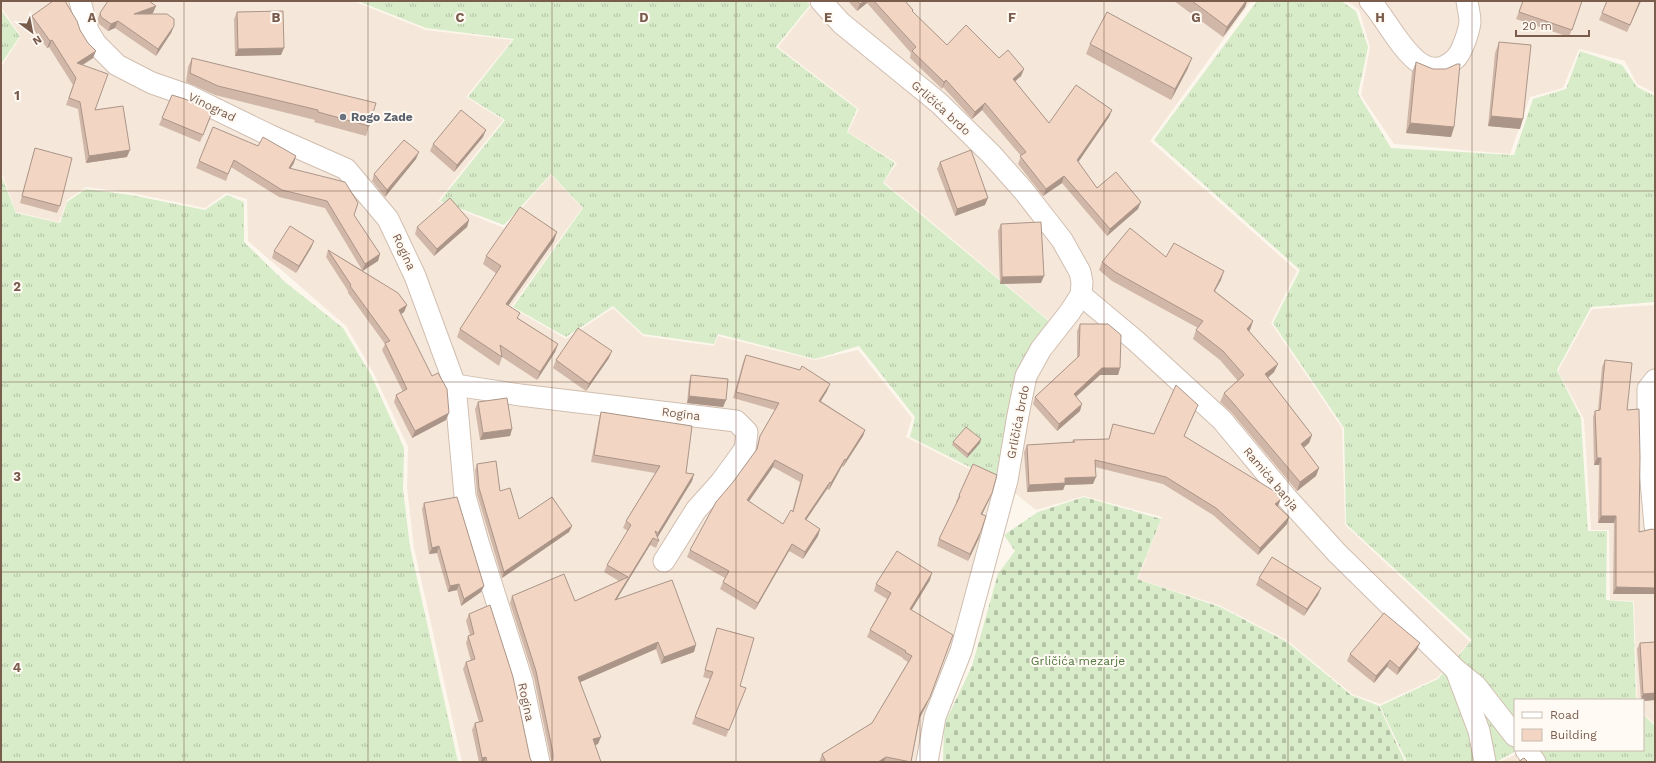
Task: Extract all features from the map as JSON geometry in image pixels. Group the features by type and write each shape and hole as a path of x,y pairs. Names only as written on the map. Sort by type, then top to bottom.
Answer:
{"street":[{"name":"Vinograd","path":"80,1 88,31 96,44 117,65 152,83 187,95 269,135 346,169 366,193"},
{"name":"Grličića brdo","path":"821,1 842,23 940,103 1000,164 1023,190 1062,240 1080,272 1082,282 1081,294 1070,312 1041,349 1026,376 1007,480 961,651 934,717 927,762"},
{"path":"1370,1 1410,55 1424,66 1433,67 1449,64 1457,57 1464,44 1470,22 1467,1"},
{"name":"Rogina","path":"366,193 388,219 415,276 455,385 465,496 522,681 539,762"},
{"name":"Ramića banja","path":"1081,294 1136,341 1222,420 1286,497 1337,553 1456,670 1476,686 1514,735"},
{"path":"1655,380 1648,389 1648,447 1655,526"},
{"name":"Rogina","path":"455,385 520,395 736,421 747,432 744,449 720,482 696,510 664,561"},
{"name":"Ramića banja","path":"1456,670 1479,731 1485,762"},
{"path":"1527,751 1536,762"}],"shaded area":[{"path":"1,1 353,1 426,30 512,40 466,97 503,120 438,201 504,228 551,175 582,208 511,307 566,339 613,308 643,336 714,346 718,336 815,360 858,350 912,418 906,437 1001,485 924,762 462,762 414,548 407,488 408,447 374,374 346,326 248,241 247,199 226,193 205,208 132,193 86,187 67,200 59,222 16,212 1,171 1,67 21,36 1,7"},
{"path":"808,1 1251,1 1150,141 1297,271 1271,323 1342,428 1345,525 1470,642 1437,678 1380,704 1352,694 1288,641 1221,606 1138,579 1162,517 1084,496 1036,510 1004,484 1052,323 884,182 897,163 848,132 859,109 778,47 812,5"},
{"path":"1347,1 1655,1 1655,93 1637,84 1625,61 1579,49 1563,88 1530,97 1510,154 1394,144 1361,95 1370,47 1359,10"},
{"path":"1655,305 1655,724 1644,714 1644,699 1637,699 1634,601 1610,600 1609,530 1591,530 1584,419 1558,371 1592,309"},
{"path":"1520,752 1529,762 1500,762"}],"green space":[{"path":"358,1 806,1 810,5 776,47 857,109 847,132 895,163 883,183 1051,323 1003,484 910,437 915,417 859,346 815,359 718,334 714,344 643,334 613,306 566,337 513,307 583,208 551,174 504,225 440,201 505,120 468,97 514,39 426,28"},
{"path":"1257,1 1341,1 1356,11 1368,47 1358,94 1391,148 1514,155 1533,99 1566,89 1580,51 1622,65 1637,87 1655,96 1655,302 1591,307 1557,370 1581,418 1588,531 1607,531 1606,600 1633,602 1636,699 1514,699 1514,751 1516,751 1496,762 1407,762 1380,706 1438,679 1472,640 1346,524 1344,428 1273,323 1300,270 1154,140"},
{"path":"1,10 20,36 1,64"},
{"path":"1,175 16,213 60,223 67,202 86,189 131,195 205,210 227,195 244,202 244,242 285,282 343,328 371,375 404,448 403,489 410,547 458,762 1,762"},
{"name":"Grličića mezarje","path":"1084,497 1161,519 1137,579 1220,607 1287,642 1351,695 1379,706 1405,762 943,762 944,725 972,666 998,574 1015,551 1004,535 1038,512"},
{"path":"1644,715 1655,726 1655,762 1530,762 1520,751 1644,751"}],"building":[{"path":"53,1 65,1 88,43 96,51 77,63 108,74 95,110 123,106 130,150 89,156 80,102 69,98 76,78 52,40 50,41 32,16"},
{"path":"108,1 149,1 156,6 134,14 167,14 174,19 174,26 158,49 118,21 111,24 101,17 100,13"},
{"path":"857,1 864,1 860,4"},
{"path":"874,1 905,1 913,10 912,11 947,45 966,25 999,58 1008,50 1024,69 1013,79 1049,123 1076,85 1112,110 1077,160 1097,188 1116,172 1141,202 1110,229 1064,176 1046,189 1020,156 1026,152 985,103 975,112 946,80 944,82 912,51 916,47"},
{"path":"1192,1 1246,1 1227,27"},
{"path":"1523,1 1582,1 1572,30 1519,12"},
{"path":"1607,1 1640,1 1630,25 1602,13"},
{"path":"283,11 284,48 238,49 237,12"},
{"path":"1107,12 1192,58 1175,89 1090,44"},
{"path":"1499,42 1531,45 1523,119 1491,116"},
{"path":"192,58 376,103 369,126 318,112 318,110 218,86 190,73"},
{"path":"1416,62 1433,69 1446,69 1460,64 1454,127 1410,123"},
{"path":"172,95 185,99 212,112 203,135 162,118"},
{"path":"461,110 486,130 457,165 433,144"},
{"path":"213,127 258,146 263,137 296,156 289,168 345,182 358,203 354,215 380,254 365,264 327,201 282,190 234,160 228,174 199,161"},
{"path":"404,140 419,152 387,190 374,174"},
{"path":"35,148 72,158 60,206 22,196"},
{"path":"971,150 988,198 957,209 940,162"},
{"path":"450,198 469,220 437,249 417,227"},
{"path":"520,207 557,232 506,304 520,313 517,318 558,344 540,372 500,345 502,357 460,329 501,266 486,256"},
{"path":"1041,222 1044,276 1002,277 1001,224"},
{"path":"290,226 314,241 299,266 274,251"},
{"path":"1130,228 1166,257 1174,243 1224,271 1214,291 1253,321 1247,329 1278,364 1265,374 1312,435 1301,444 1319,468 1300,482 1224,393 1244,375 1223,351 1196,330 1203,321 1115,272 1102,262"},
{"path":"328,250 398,293 407,305 399,310 432,376 438,373 447,389 449,413 415,431 396,395 407,389 385,343 390,341 350,286 351,285"},
{"path":"1080,324 1108,324 1121,335 1120,368 1102,368 1074,394 1082,404 1059,424 1035,397 1079,356"},
{"path":"578,328 612,351 589,384 556,360"},
{"path":"746,355 800,370 802,366 830,384 819,401 865,430 831,483 830,482 805,519 820,529 805,552 792,544 758,603 723,582 729,571 690,550 716,502 733,482 757,449 760,436 779,403 736,392","holes":["775,460 803,475 793,512 791,510 783,524 747,500"]},
{"path":"1605,360 1632,363 1627,410 1639,409 1639,532 1652,529 1655,530 1655,588 1616,587 1616,516 1601,516 1601,458 1597,458 1595,411 1600,410"},
{"path":"691,375 728,379 726,400 689,396"},
{"path":"1176,385 1198,405 1184,436 1274,491 1281,499 1275,504 1289,517 1260,548 1216,508 1166,477 1095,460 1096,477 1065,478 1065,483 1029,485 1027,445 1075,442 1073,440 1109,439 1113,424 1154,434"},
{"path":"507,398 512,429 483,433 478,402"},
{"path":"601,412 692,426 686,473 694,474 658,533 655,531 659,541 653,538 615,600 672,580 696,645 664,657 658,642 578,677 601,737 593,739 601,762 551,762 553,759 553,753 536,671 512,596 564,574 575,601 628,577 607,565 631,525 626,521 660,466 594,455"},
{"path":"966,427 981,439 968,454 953,442"},
{"path":"496,461 500,491 510,488 519,519 552,497 572,526 504,572 479,488 477,464"},
{"path":"973,464 997,475 992,493 981,514 986,516 981,531 970,554 939,539 960,496 959,495"},
{"path":"457,497 484,586 464,599 459,584 450,586 439,546 432,548 424,503"},
{"path":"897,551 932,573 910,609 953,635 930,697 920,714 911,762 886,757 878,762 826,762 822,754 872,723 912,656 870,630 891,593 876,584"},
{"path":"1272,557 1321,588 1307,609 1259,578"},
{"path":"490,605 513,677 532,762 487,762 486,757 482,758 475,723 483,721 466,662 475,659 468,636 474,634 469,614"},
{"path":"1384,613 1420,643 1399,668 1390,660 1376,676 1350,654"},
{"path":"717,628 754,638 740,686 746,688 729,730 695,717 713,672 705,670"},
{"path":"1655,642 1655,693 1643,694 1640,643"},
{"path":"1524,758 1528,762 1518,762"}],"place":[{"name":"Rogo Zade","path":"343,117"}]}
